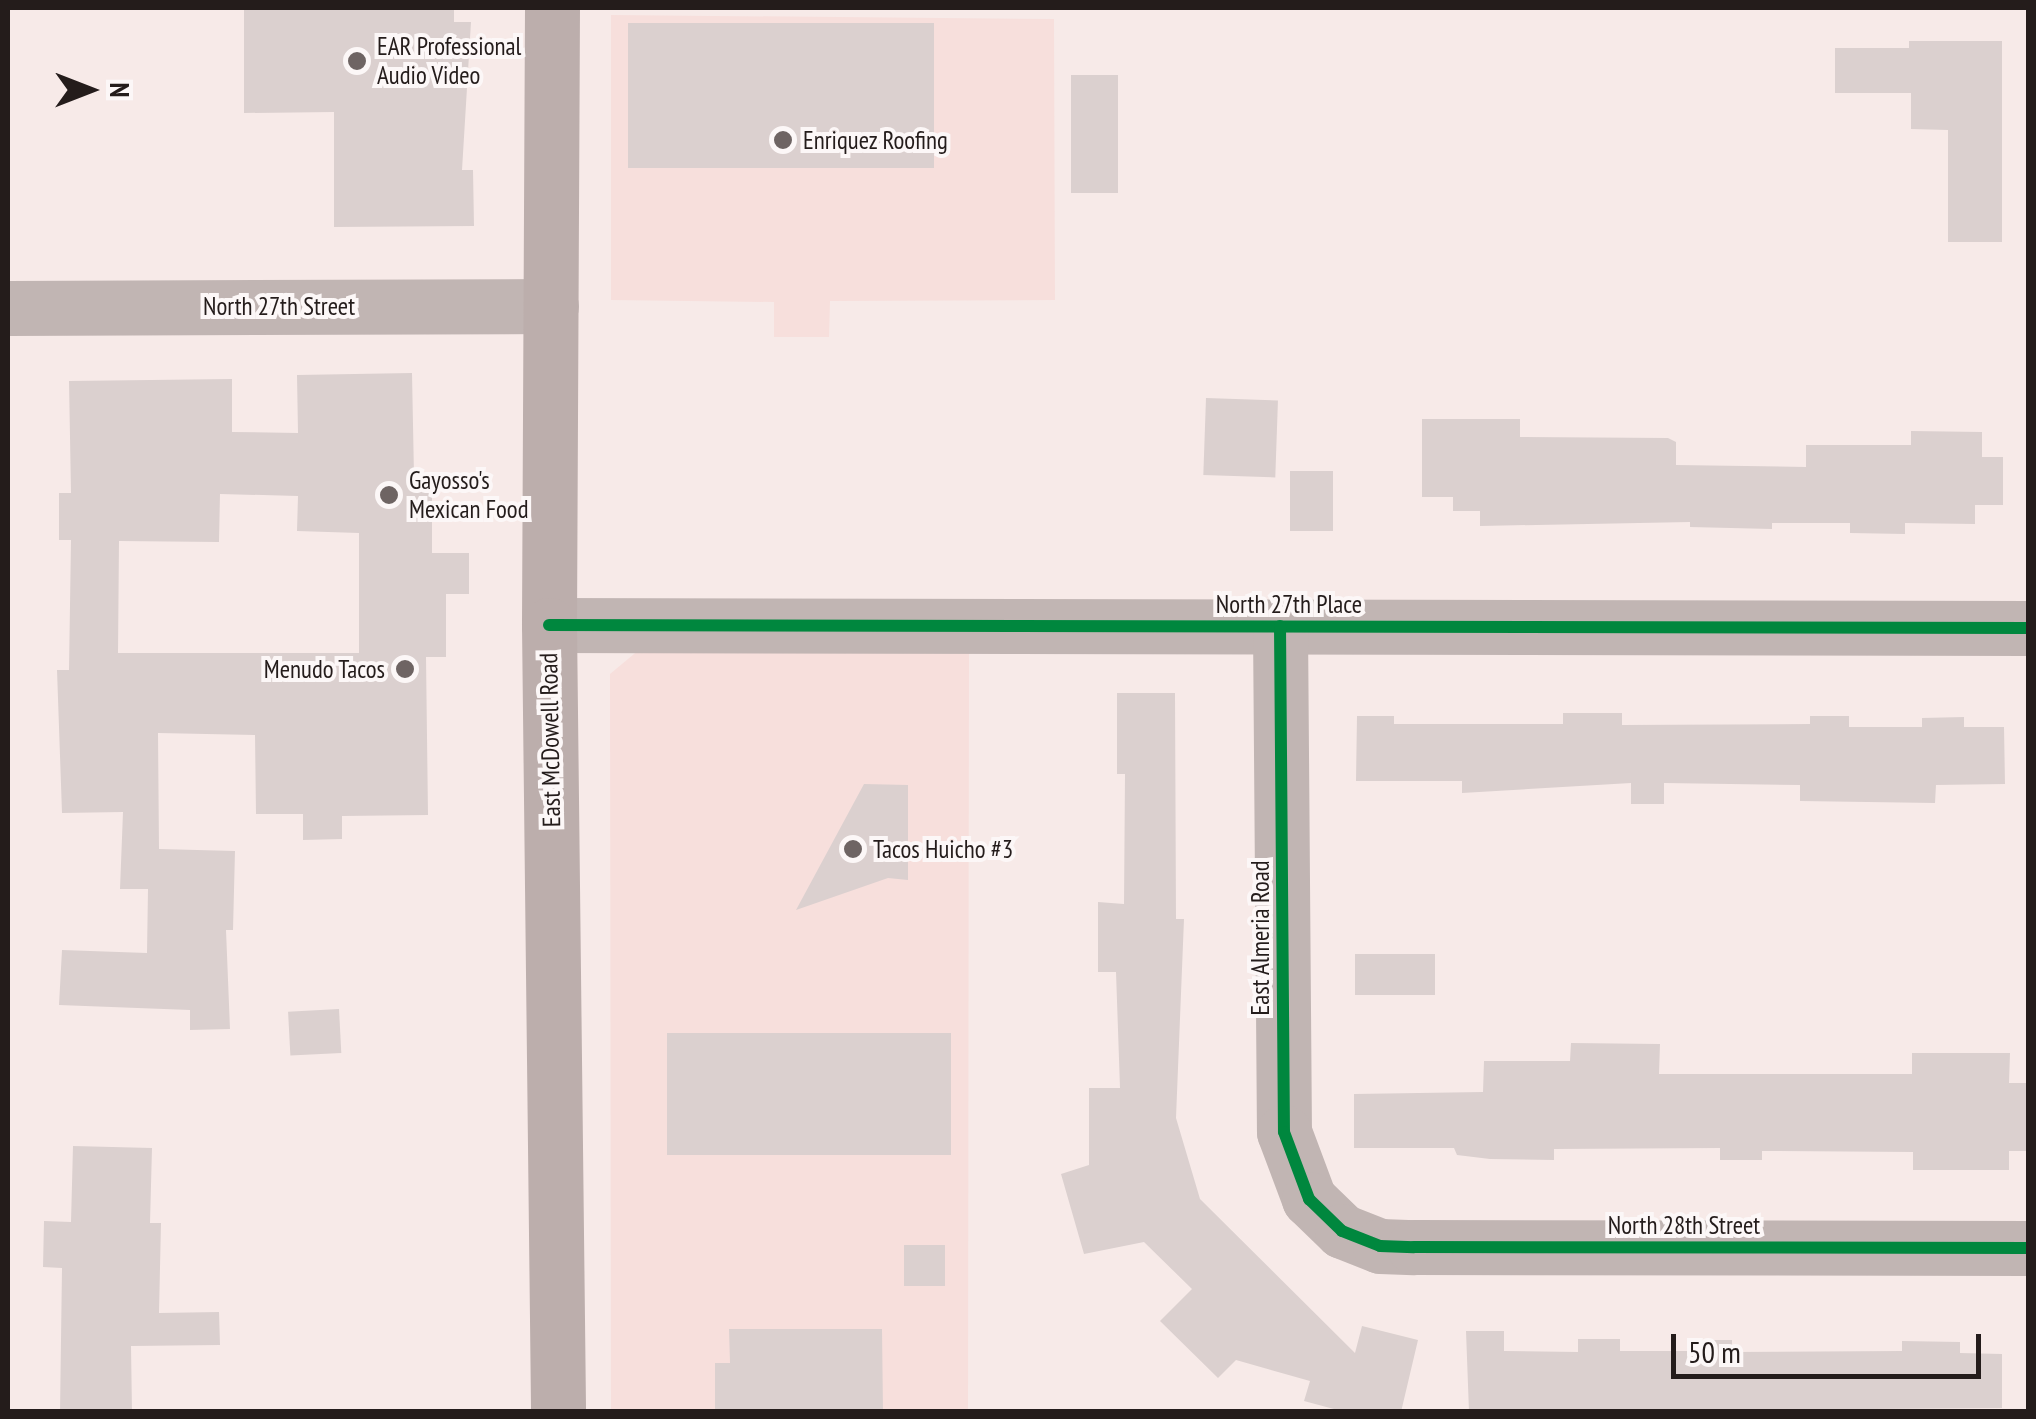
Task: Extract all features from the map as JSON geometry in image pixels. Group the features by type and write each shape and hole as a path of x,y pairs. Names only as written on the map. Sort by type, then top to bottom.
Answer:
{"main road":[{"name":"East McDowell Road","path":"552,8 549,625 558,1412"}],"street":[{"name":"North 27th Street","path":"8,308 551,306"},
{"name":"North 27th Place","path":"549,625 2028,628"},
{"name":"East Almeria Road","path":"1280,626 1284,1132 1309,1199 1342,1231"},
{"name":"North 28th Street","path":"1342,1231 1380,1246 1414,1247 2028,1248"}],"shaded area":[{"path":"611,15 1054,19 1055,300 830,301 829,337 774,337 774,302 611,300"},
{"path":"640,649 969,651 968,1411 611,1411 610,674"}],"building":[{"path":"244,8 454,8 454,22 471,22 462,170 473,170 474,226 334,227 334,112 244,113"},
{"name":"Enriquez Roofing","path":"628,23 934,23 934,168 628,168"},
{"path":"1909,41 2002,41 2002,242 1948,242 1948,130 1911,129 1911,93 1835,93 1835,48 1909,48"},
{"path":"1071,75 1118,75 1118,193 1071,193"},
{"path":"412,373 414,476 432,476 432,553 469,553 469,594 446,594 446,657 426,657 428,815 342,816 342,839 303,840 303,814 256,814 255,735 158,733 159,849 235,851 233,930 226,930 230,1029 190,1030 190,1010 59,1005 62,950 147,953 148,889 120,889 123,812 62,813 57,670 69,670 71,540 59,540 59,493 71,493 69,381 232,379 232,432 298,433 297,375","holes":["220,494 298,496 297,531 359,533 359,653 118,653 119,541 219,542"]},
{"path":"1206,398 1278,401 1275,477 1203,475"},
{"path":"1422,419 1520,419 1520,437 1668,438 1676,442 1676,465 1806,467 1806,445 1911,445 1911,431 1982,432 1982,457 2003,457 2003,505 1975,505 1975,524 1905,523 1905,534 1850,533 1850,523 1772,523 1772,529 1690,527 1690,522 1480,526 1480,511 1453,511 1453,497 1422,497"},
{"path":"1290,471 1333,471 1333,531 1290,531"},
{"path":"1117,693 1175,693 1176,919 1184,919 1176,1118 1200,1199 1355,1353 1362,1326 1418,1340 1401,1412 1345,1412 1304,1401 1310,1381 1236,1360 1218,1378 1160,1321 1192,1289 1144,1242 1084,1254 1061,1174 1089,1165 1089,1088 1120,1088 1116,972 1098,972 1098,902 1124,904 1125,774 1117,774"},
{"path":"1563,713 1622,713 1622,725 1810,724 1810,716 1849,716 1849,727 1922,727 1922,718 1964,717 1964,727 2004,727 2005,784 1936,785 1935,803 1800,801 1800,785 1664,783 1664,804 1631,804 1631,783 1462,793 1462,781 1356,781 1357,716 1394,716 1394,724 1563,724"},
{"name":"Tacos Huicho #3","path":"864,784 908,785 908,880 888,878 796,910"},
{"path":"1355,954 1435,954 1435,995 1355,995"},
{"path":"339,1009 341,1053 290,1056 288,1012"},
{"path":"667,1033 951,1033 951,1155 667,1155"},
{"path":"1571,1043 1660,1044 1659,1074 1912,1074 1912,1053 2010,1053 2009,1083 2028,1083 2028,1151 2009,1151 2009,1170 1913,1170 1913,1152 1762,1151 1762,1160 1720,1160 1720,1148 1554,1149 1554,1160 1490,1159 1457,1155 1454,1148 1354,1148 1354,1094 1483,1092 1484,1061 1570,1061"},
{"path":"73,1146 152,1148 150,1223 161,1223 159,1313 219,1312 220,1345 131,1346 132,1412 60,1412 62,1268 43,1267 44,1221 71,1222"},
{"path":"904,1245 945,1245 945,1286 904,1286"},
{"path":"729,1329 882,1329 883,1412 715,1412 715,1363 730,1363"},
{"path":"1466,1331 1504,1331 1504,1351 1578,1352 1578,1339 1620,1339 1620,1351 1696,1351 1695,1340 1732,1340 1732,1352 1902,1351 1902,1341 1960,1342 1960,1353 2002,1354 2002,1408 1469,1412"}],"cycle path":[{"path":"549,625 2028,628"},
{"path":"1280,626 1284,1132 1309,1199 1342,1231 1380,1246 1414,1247 2028,1248"}],"place":[{"name":"EAR Professional Audio Video","path":"357,61"},
{"name":"Enriquez Roofing","path":"783,140"},
{"name":"Gayosso's Mexican Food","path":"389,495"},
{"name":"Menudo Tacos","path":"405,669"},
{"name":"Tacos Huicho #3","path":"853,849"}]}
